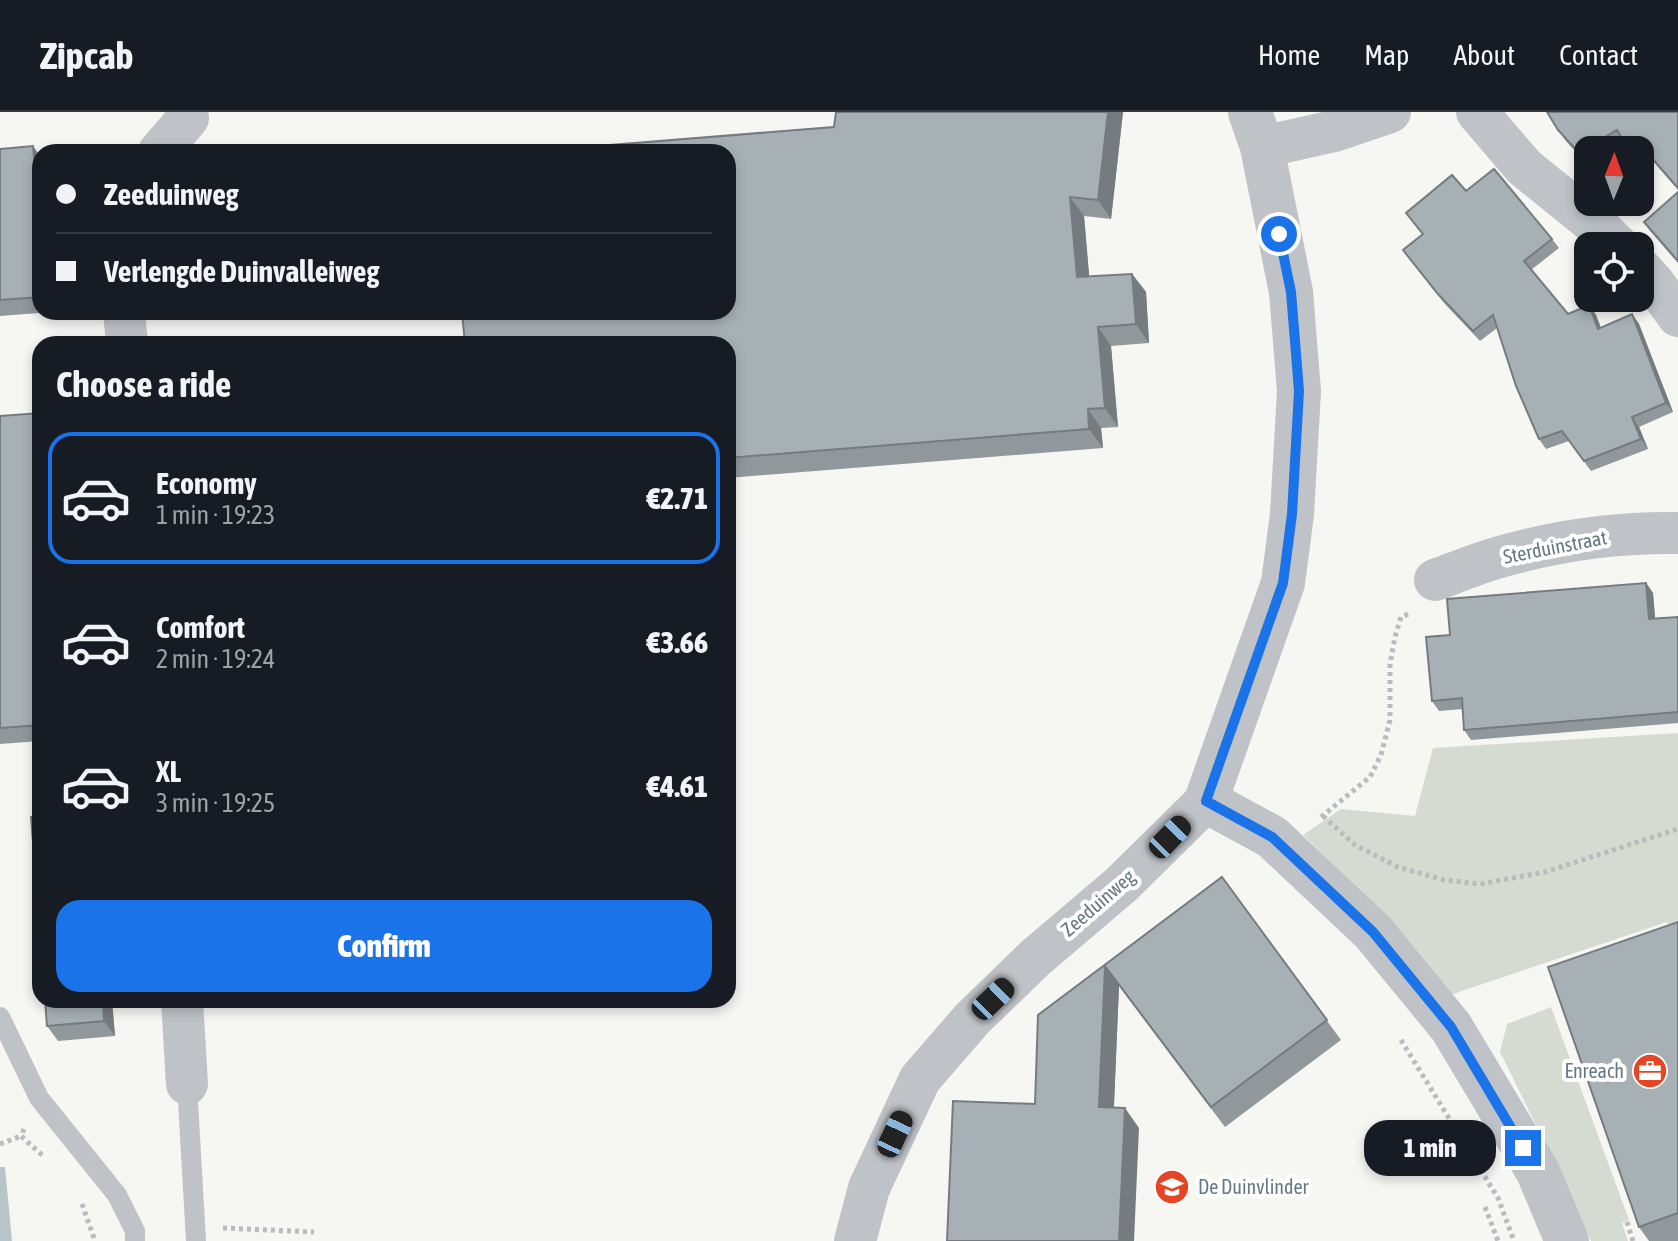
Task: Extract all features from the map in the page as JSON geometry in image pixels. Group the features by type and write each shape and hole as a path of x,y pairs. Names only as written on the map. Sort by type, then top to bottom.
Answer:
{"street":[{"path":"1256,130 1334,131 1390,112"},
{"path":"1477,112 1524,167 1604,232"},
{"path":"165,144 189,114"},
{"name":"Zeeduinweg","path":"855,1241 869,1188 920,1079 982,1009 1035,958 1122,884 1206,801 1283,583 1292,514 1299,391 1291,292 1256,130"},
{"path":"1654,283 1678,316"},
{"name":"Sterduinstraat","path":"1435,580 1494,559 1564,542 1645,532 1678,533"},
{"path":"1206,801 1272,837 1373,932 1451,1027 1538,1172 1567,1241"},
{"path":"182,1008 187,1084"}],"lane":[{"path":"0,1017 39,1098 117,1195 135,1231 135,1241"},
{"path":"187,1084 195,1234"}],"path":[{"path":"1272,837 1323,816 1370,777 1381,755 1390,720 1390,664 1401,617 1428,604 1435,580"},
{"path":"1323,816 1355,845 1398,867 1444,880 1480,884 1545,872 1678,829"},
{"path":"1396,1033 1498,1198 1514,1241"},
{"path":"0,1144 21,1136"},
{"path":"1485,1207 1498,1241"},
{"path":"1627,1222 1633,1241"},
{"path":"195,1234 314,1232"}],"shaded area":[{"path":"1678,733 1676,947 1667,922 1450,995 1375,905 1303,835 1341,809 1415,816 1433,748"},
{"path":"1551,1007 1629,1220 1622,1223 1628,1241 1591,1241 1500,1052 1507,1024"},
{"path":"0,1167 5,1167 12,1241 0,1241"}],"building":[{"path":"836,112 1108,112 1098,200 1070,197 1077,277 1132,274 1136,324 1098,327 1105,408 1088,409 1089,429 736,457 736,336 464,336 463,320 736,320 736,144 623,144 834,127"},
{"path":"1547,112 1678,112 1678,188 1654,160 1654,136 1620,136 1617,130 1607,136 1574,136 1574,148"},
{"path":"32,146 32,298 0,300 0,149"},
{"path":"1494,169 1552,239 1524,261 1568,314 1592,312 1598,329 1632,314 1666,403 1632,417 1641,439 1584,461 1562,431 1539,439 1516,386 1493,315 1473,331 1403,250 1423,234 1406,213 1452,175 1466,191"},
{"path":"1678,192 1678,261 1644,222"},
{"path":"32,414 32,726 0,728 0,416"},
{"path":"1646,583 1649,619 1678,617 1678,712 1464,730 1462,698 1432,701 1426,637 1450,635 1447,599"},
{"path":"1222,877 1327,1020 1211,1107 1105,966 1099,1107 1125,1108 1119,1241 947,1241 953,1101 1035,1104 1038,1015"},
{"path":"1678,922 1678,1213 1639,1227 1548,967"},
{"path":"46,1008 103,1008 104,1021 47,1026"}],"place":[{"name":"Enreach","path":"1650,1071"},
{"name":"De Duinvlinder","path":"1172,1187"}],"route":[{"path":"1279,234 1291,292 1299,391 1292,514 1283,583 1206,801 1272,837 1373,932 1451,1027 1523,1148"}]}
